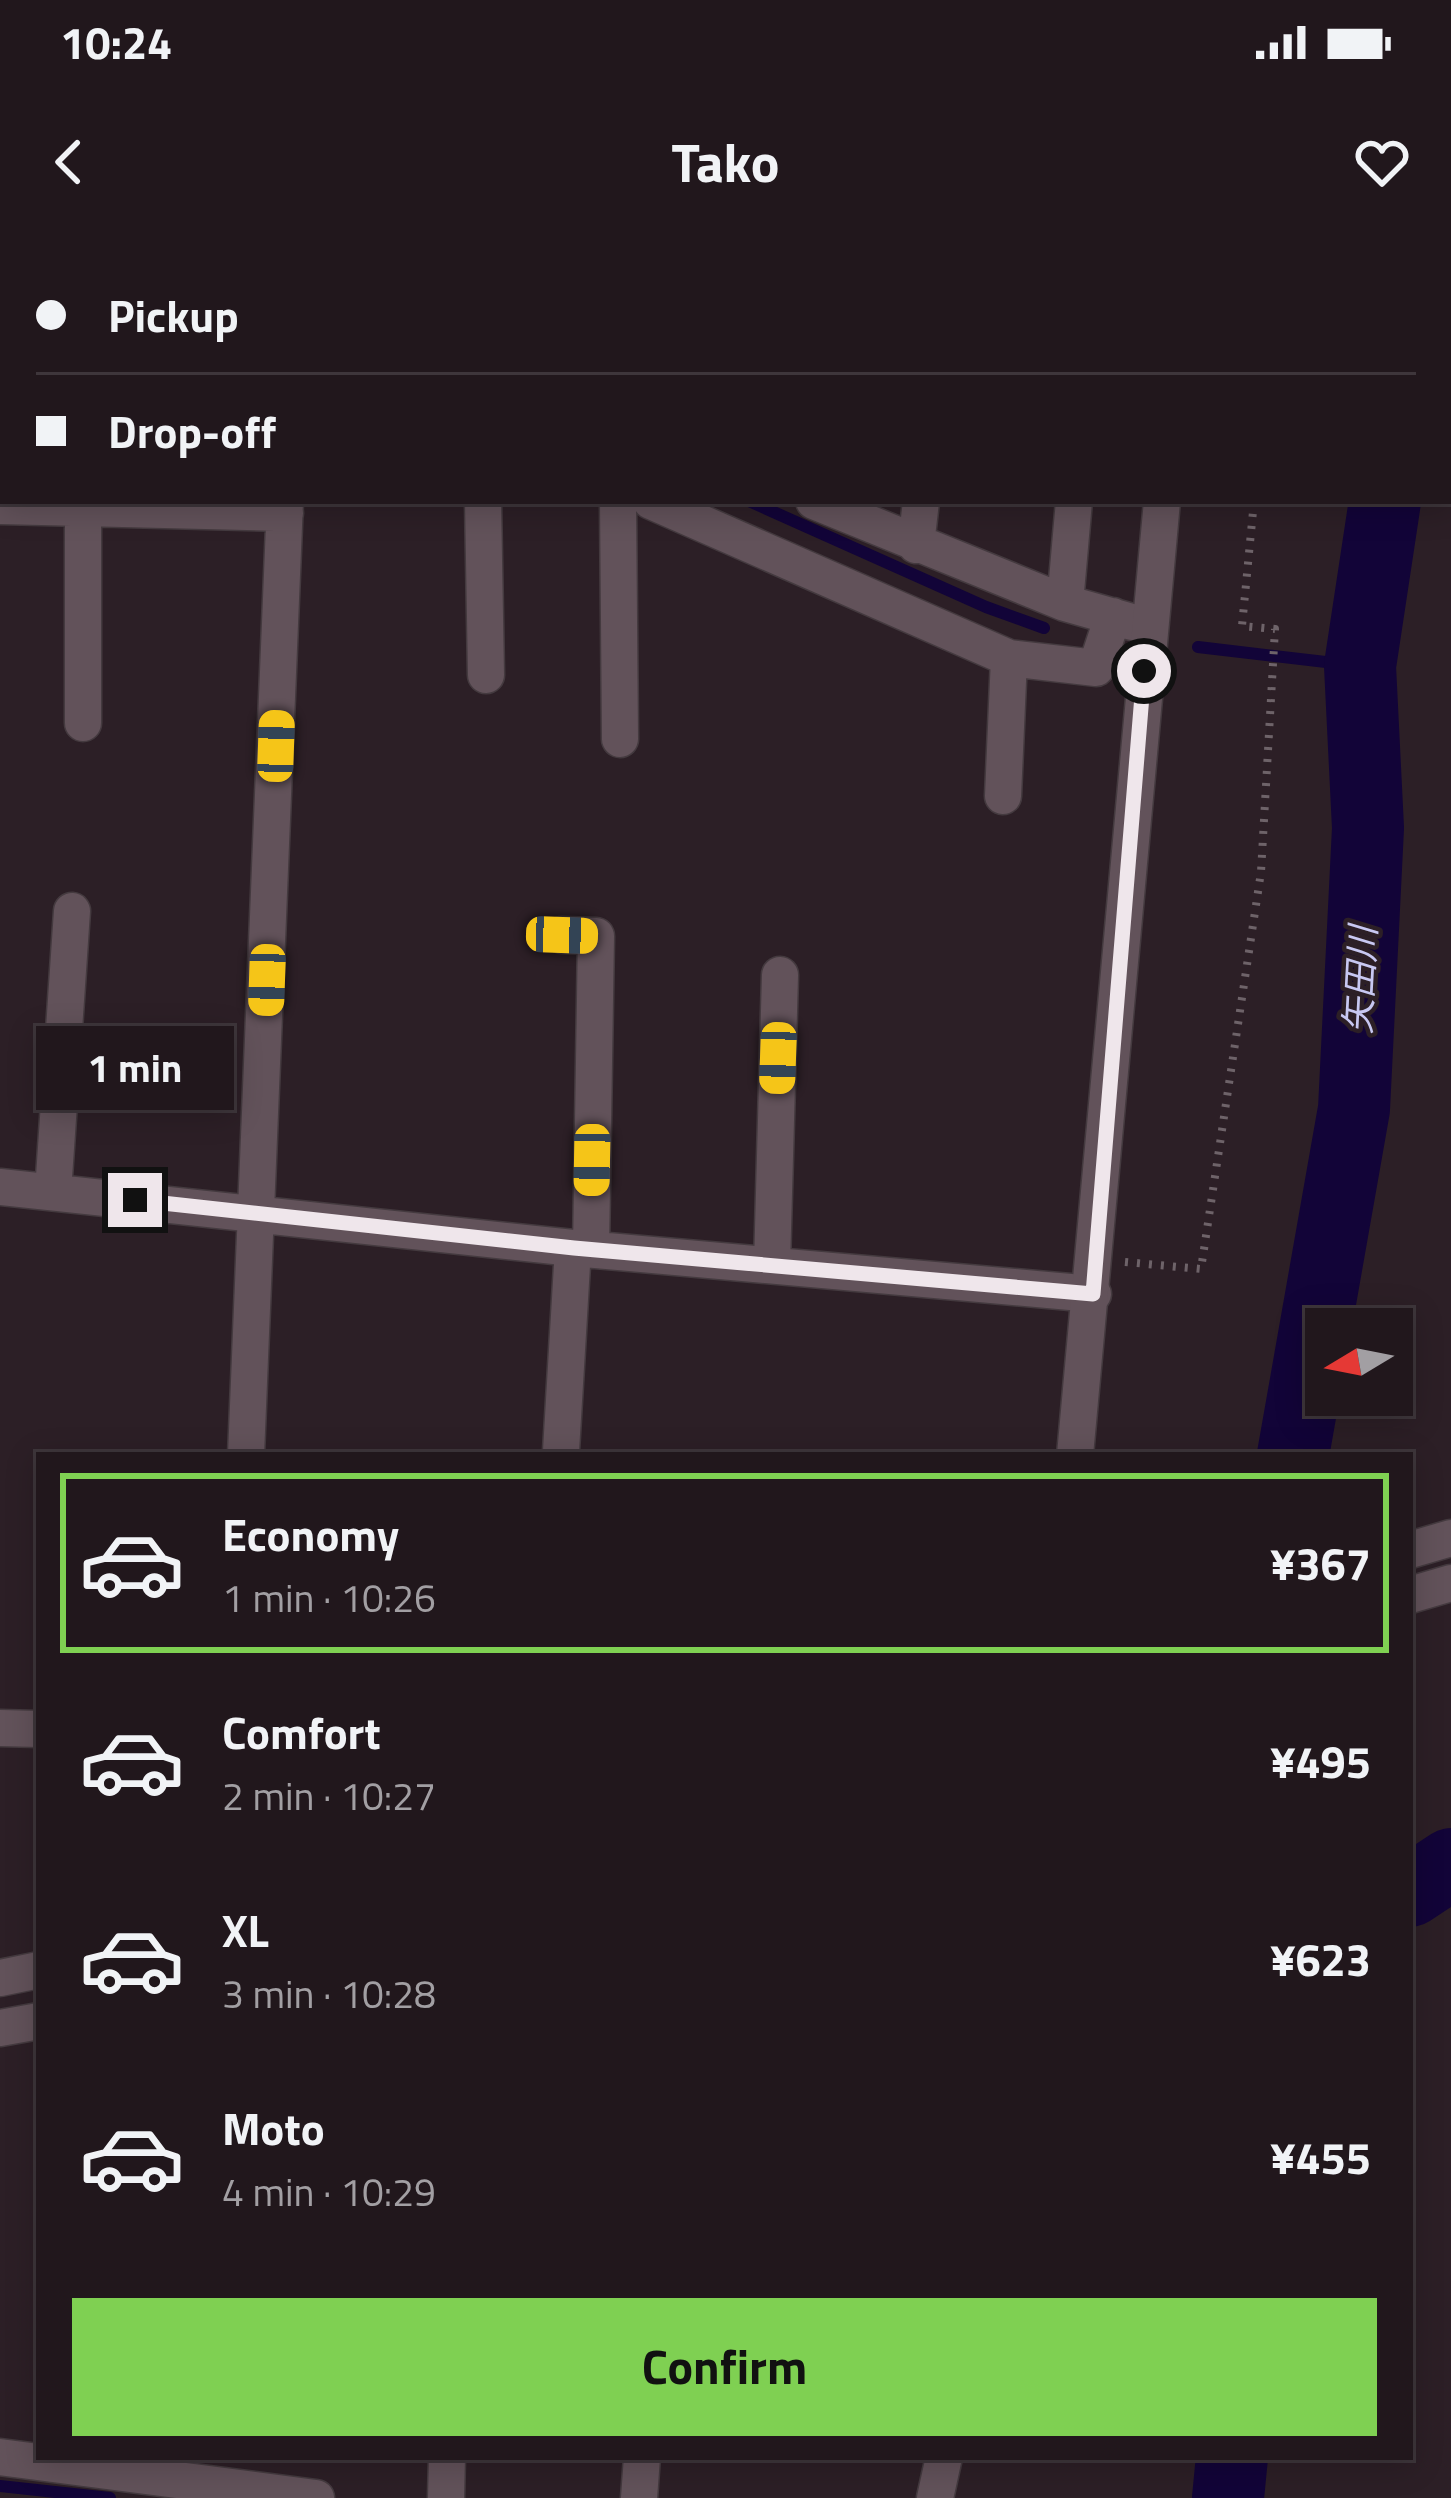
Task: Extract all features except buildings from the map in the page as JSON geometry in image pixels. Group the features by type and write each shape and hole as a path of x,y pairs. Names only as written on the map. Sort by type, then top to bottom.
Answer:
{"street":[{"path":"483,504 486,675"},
{"path":"618,504 620,740"},
{"path":"658,504 1009,658 1096,668 1130,621"},
{"path":"821,504 1065,603 1130,621"},
{"path":"916,545 921,504"},
{"path":"1065,603 1074,504"},
{"path":"1075,1452 1093,1294 1130,621 1161,504"},
{"path":"0,506 285,507 246,1452"},
{"path":"82,723 83,506"},
{"path":"1003,796 1009,658"},
{"path":"53,1192 72,911"},
{"path":"560,1451 582,1248 596,936 562,935"},
{"path":"772,1265 780,975"},
{"path":"0,1187 582,1248 1093,1294"},
{"path":"1413,1549 1451,1538"},
{"path":"1413,1594 1451,1583"},
{"path":"0,1728 36,1729"},
{"path":"0,1978 36,1971"},
{"path":"0,2028 36,2021"},
{"path":"0,2457 36,2459"},
{"path":"51,2460 205,2469 316,2498"},
{"path":"446,2498 447,2460"},
{"path":"639,2498 642,2460"},
{"path":"935,2498 943,2460"}],"path":[{"path":"1145,1263 1201,1269 1262,872 1276,629 1242,626 1254,504"}],"waterway":[{"path":"756,504 986,607 1044,628"},
{"name":"矢田川","path":"1294,1452 1354,1109 1368,828 1360,666 1385,504"},
{"path":"1198,647 1360,666"},
{"path":"1413,1889 1451,1864"},
{"name":"矢田川","path":"1228,2498 1232,2460"},
{"path":"0,2486 110,2498"}],"route":[{"path":"135,1200 574,1248 1093,1294 1144,671"}]}
